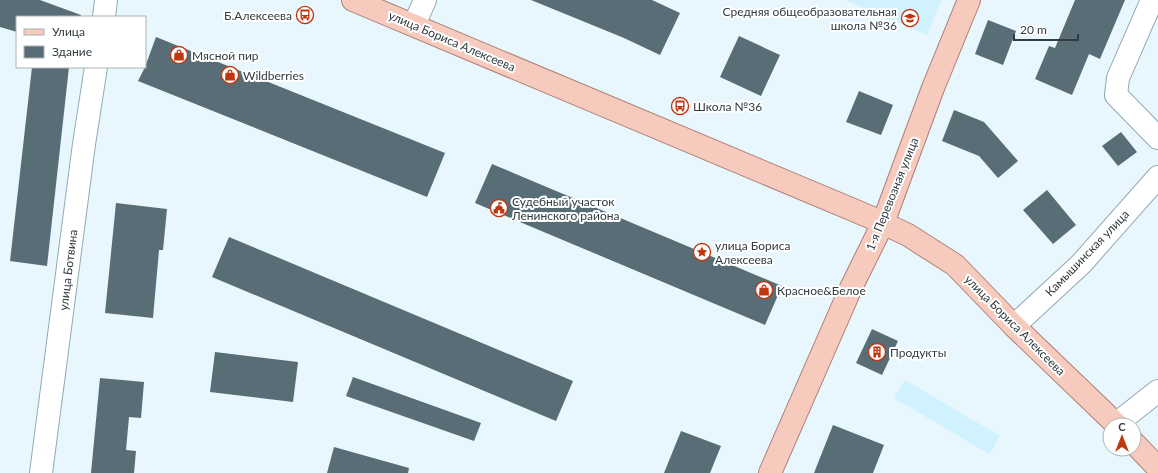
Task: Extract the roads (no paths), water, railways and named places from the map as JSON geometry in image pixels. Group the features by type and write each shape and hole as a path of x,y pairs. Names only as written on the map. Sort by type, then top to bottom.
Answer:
{"main road":[{"name":"улица Бориса Алексеева","path":"354,0 883,222 908,235 955,265 1014,326 1110,417"},
{"name":"1-я Перевозная улица","path":"770,473 850,290 883,222 933,88 968,0"},
{"path":"1142,451 1158,468"}],"street":[{"path":"104,16 106,0"},
{"path":"414,25 425,0"},
{"path":"1152,0 1118,78 1116,95 1158,138"},
{"name":"улица Ботвина","path":"42,473 84,144 96,68"},
{"name":"Камышинская улица","path":"1014,326 1081,264 1158,177"},
{"path":"1126,417 1158,391"}],"place":[{"name":"Б.Алексеева","path":"305,15"},
{"name":"Средняя общеобразовательная школа №36","path":"910,18"},
{"name":"Мясной пир","path":"179,55"},
{"name":"Wildberries","path":"230,75"},
{"name":"Школа №36","path":"680,106"},
{"name":"Судебный участок Ленинского района","path":"499,208"},
{"name":"улица Бориса Алексеева","path":"702,252"},
{"name":"Красное&Белое","path":"764,290"},
{"name":"Продукты","path":"877,352"}]}
